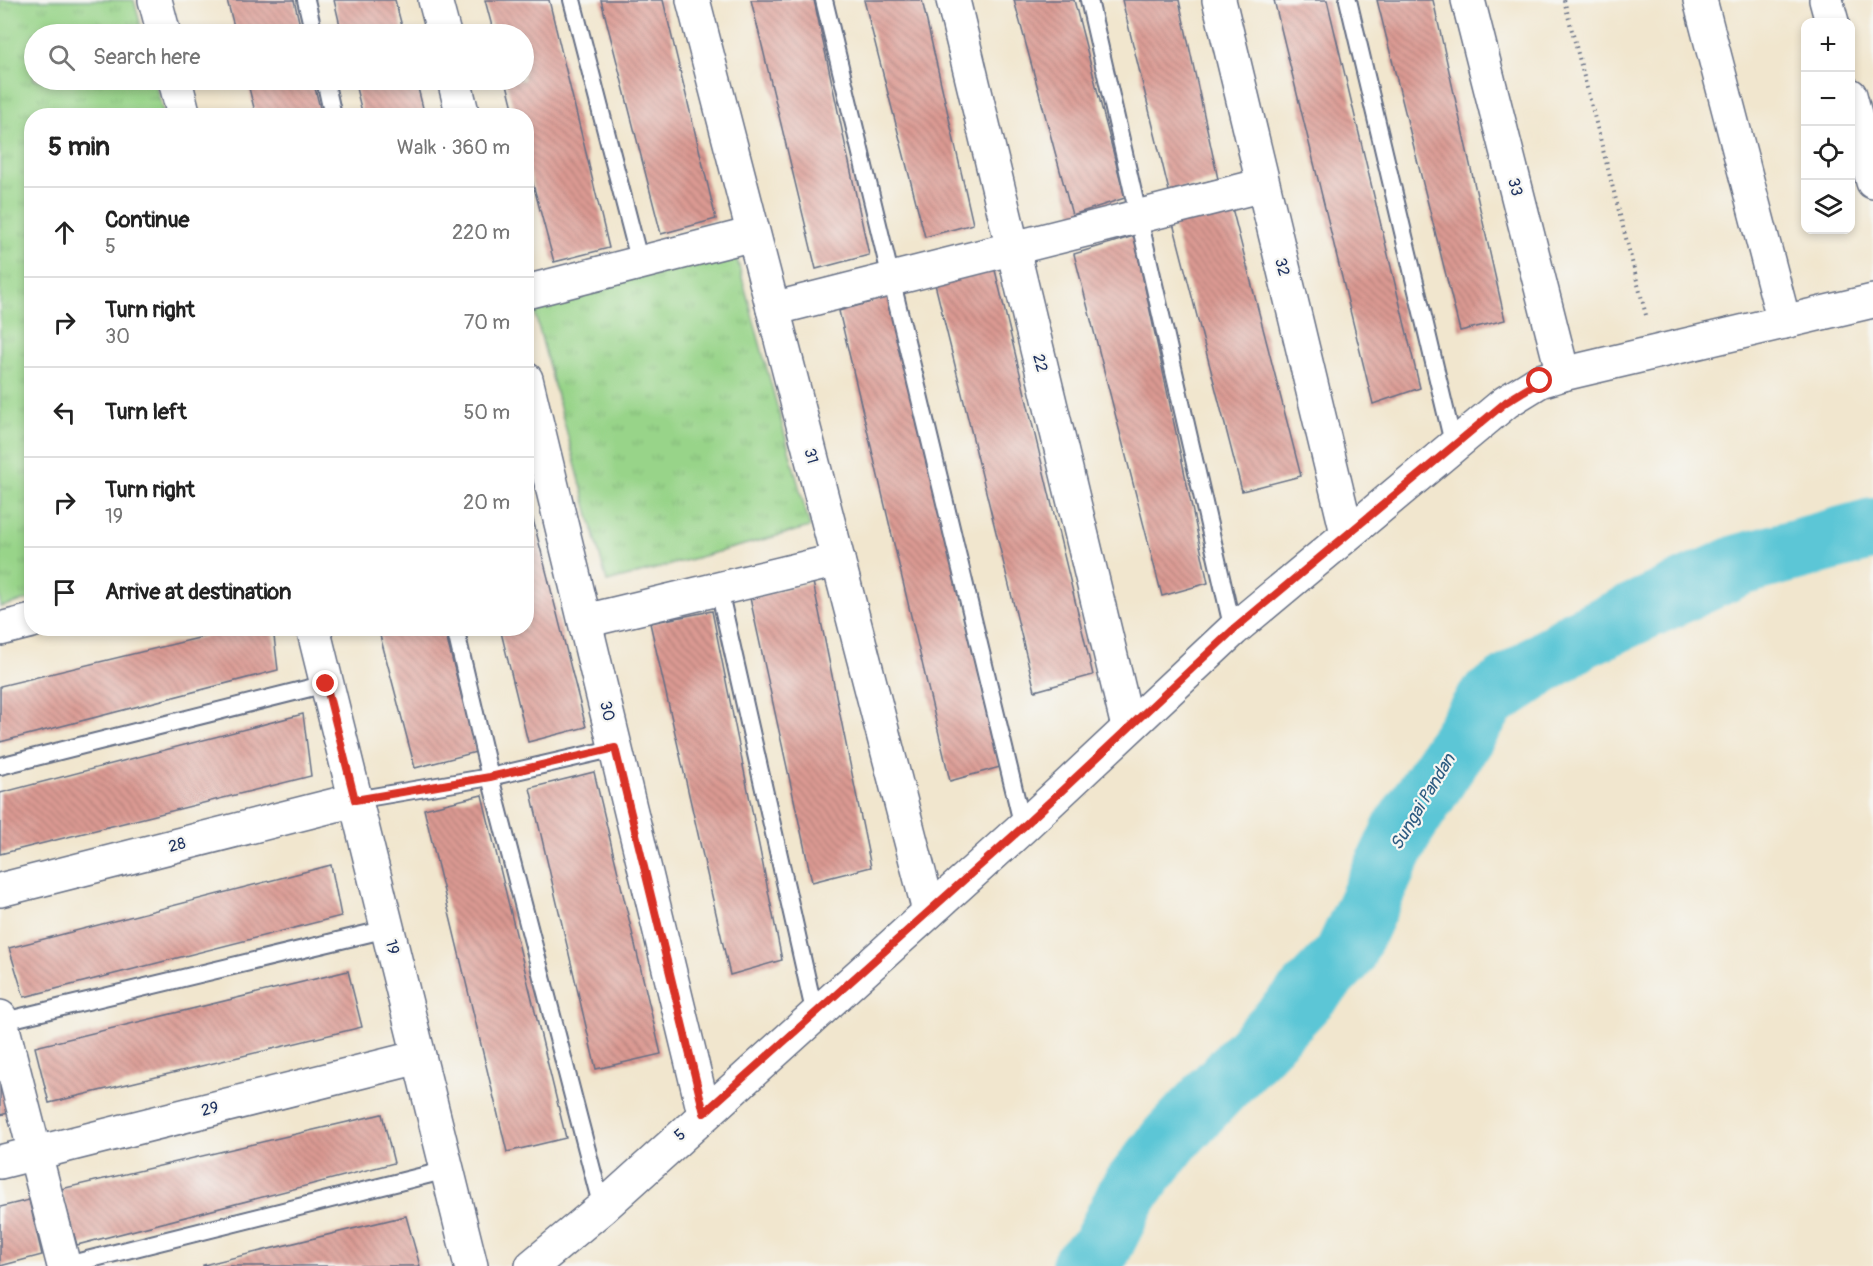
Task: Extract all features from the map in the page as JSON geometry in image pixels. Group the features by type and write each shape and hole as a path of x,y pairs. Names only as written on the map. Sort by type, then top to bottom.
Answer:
{"street":[{"path":"155,0 161,24"},
{"path":"435,0 441,24"},
{"name":"31","path":"693,0 929,911"},
{"name":"22","path":"953,0 1128,727"},
{"name":"32","path":"1219,0 1347,533"},
{"name":"33","path":"1468,0 1563,374"},
{"path":"1700,0 1784,322"},
{"path":"1826,0 1831,18"},
{"path":"178,90 182,108"},
{"path":"456,90 461,108"},
{"path":"1855,111 1873,182"},
{"path":"773,309 1263,185"},
{"path":"534,290 753,234"},
{"name":"5","path":"532,1266 602,1208 704,1113 815,1016 1023,827 1233,630 1506,402 1540,381 1563,374 1873,301"},
{"name":"30","path":"534,412 704,1113"},
{"path":"585,621 838,560"},
{"path":"0,629 24,623"},
{"name":"19","path":"315,636 471,1266"},
{"name":"28","path":"0,891 355,800"},
{"path":"0,1020 64,1266"},
{"name":"29","path":"0,1162 419,1057"}],"lane":[{"path":"306,0 312,24"},
{"path":"572,0 640,263"},
{"path":"824,0 1023,827"},
{"path":"1089,0 1233,630"},
{"path":"1348,0 1454,447"},
{"path":"327,90 331,108"},
{"path":"719,590 815,1016"},
{"path":"457,636 490,777 602,1208"},
{"path":"0,766 326,684"},
{"path":"355,800 490,777 615,748"},
{"path":"0,1020 387,929"},
{"path":"64,1266 447,1170"}],"path":[{"path":"1564,0 1655,352"}],"green space":[{"path":"0,0 134,0 140,24 24,24 24,90 157,90 162,108 24,108 24,601 0,607"},
{"path":"734,248 810,527 607,582 534,310 534,302"}],"building":[{"path":"227,0 294,0 300,24 233,24"},
{"path":"334,0 395,0 401,24 340,24"},
{"path":"485,0 549,0 609,248 554,262 534,188 534,108 513,108 508,90 534,90 534,24 491,24"},
{"path":"601,0 663,0 716,219 661,234"},
{"path":"751,0 814,0 869,255 816,269"},
{"path":"864,0 922,0 973,224 925,237"},
{"path":"1014,0 1074,0 1125,198 1072,215"},
{"path":"1122,0 1179,0 1218,179 1169,191"},
{"path":"1274,0 1327,0 1420,388 1373,404"},
{"path":"1377,0 1433,0 1505,320 1460,331"},
{"path":"250,90 316,90 320,108 254,108"},
{"path":"356,90 418,90 423,108 361,108"},
{"path":"1232,208 1301,476 1242,491 1173,223"},
{"path":"1134,236 1208,583 1162,596 1074,254"},
{"path":"995,270 1093,675 1035,691 935,284"},
{"path":"895,295 1000,767 950,781 839,311"},
{"path":"534,523 586,727 528,742 502,636 534,636"},
{"path":"813,582 871,867 812,882 750,598"},
{"path":"712,611 782,960 730,975 650,623"},
{"path":"207,636 274,636 278,670 0,742 0,686"},
{"path":"380,636 446,636 476,752 415,768"},
{"path":"303,714 311,776 0,854 0,793"},
{"path":"594,772 661,1054 596,1069 530,788"},
{"path":"482,795 566,1138 507,1152 424,809"},
{"path":"331,865 341,916 24,997 9,948"},
{"path":"348,971 362,1027 49,1103 35,1047"},
{"path":"0,1080 12,1112 0,1115"},
{"path":"382,1114 394,1163 77,1245 61,1189"},
{"path":"29,1200 42,1255 0,1266 0,1207"},
{"path":"406,1216 420,1266 203,1266 203,1265"}],"waterway":[{"name":"Sungai Pandan","path":"1082,1266 1101,1248 1129,1192 1171,1138 1344,956 1403,829 1487,700 1579,639 1740,565 1873,529"}],"route":[{"path":"326,684 355,800 490,777 615,748 704,1113 815,1016 1023,827 1233,630 1506,402 1540,381"}]}
